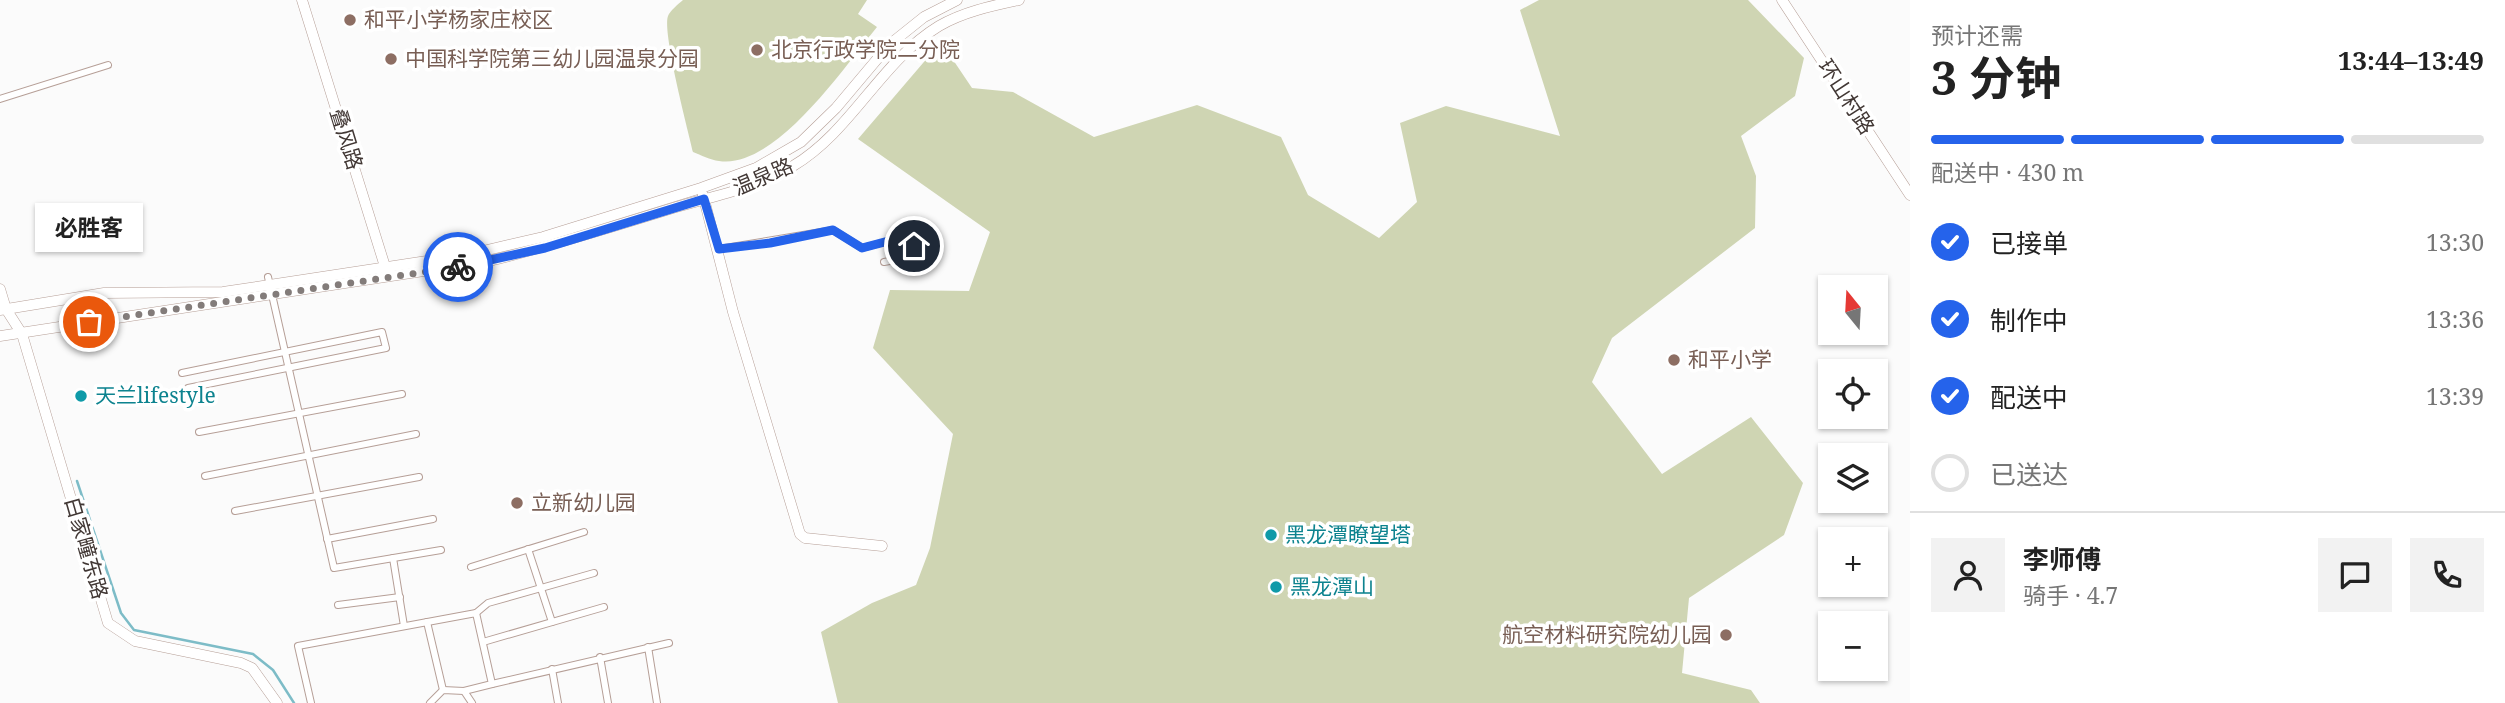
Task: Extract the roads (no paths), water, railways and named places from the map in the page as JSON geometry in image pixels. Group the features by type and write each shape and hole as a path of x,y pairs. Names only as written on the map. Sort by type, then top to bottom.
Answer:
{"main road":[{"name":"叠风路","path":"302,0 387,273"},
{"name":"温泉路","path":"387,273 543,237 756,168 801,142 836,108 889,45 924,17 957,0"},
{"name":"温泉路","path":"3,309 104,293 223,292 387,273 545,248 769,178 821,146 901,56 939,26 972,11 1019,0"},
{"name":"环山村路","path":"1782,0 1910,195"},
{"path":"701,188 719,249 733,312 800,534 805,538 882,546"},
{"name":"温泉路","path":"0,336 270,286"},
{"name":"白家疃东路","path":"0,289 3,309 22,334 108,623 135,641 241,663 252,668 277,703"}],"street":[{"path":"0,99 108,65"},
{"path":"719,249 770,243 833,230 862,248 896,239 912,240 912,252 906,258 884,262"},
{"path":"270,286 334,568 441,550"},
{"path":"182,373 382,332 386,348 188,388"},
{"path":"199,432 402,394"},
{"path":"205,476 416,434"},
{"path":"234,510 419,477"},
{"path":"327,538 433,519"},
{"path":"471,567 584,532"},
{"path":"528,549 552,622"},
{"path":"393,558 404,626"},
{"path":"311,703 298,646 476,613 488,603 594,573"},
{"path":"338,606 400,597"},
{"path":"483,642 604,607"},
{"path":"476,613 492,684"},
{"path":"427,622 443,690"},
{"path":"430,703 443,690 464,691 669,643"},
{"path":"648,647 657,703"},
{"path":"600,657 608,703"},
{"path":"552,669 558,703"},
{"path":"464,691 472,703"}],"waterway":[{"path":"77,481 121,613 134,630 253,654 273,670 294,703"}],"place":[{"name":"和平小学杨家庄校区","path":"350,20"},
{"name":"北京行政学院二分院","path":"757,50"},
{"name":"中国科学院第三幼儿园温泉分园","path":"391,59"},
{"name":"必胜客","path":"89,322"},
{"name":"和平小学","path":"1674,360"},
{"name":"天兰lifestyle","path":"81,396"},
{"name":"立新幼儿园","path":"517,503"},
{"name":"黑龙潭瞭望塔","path":"1271,535"},
{"name":"黑龙潭山","path":"1276,587"},
{"name":"航空材料研究院幼儿园","path":"1726,635"}]}
